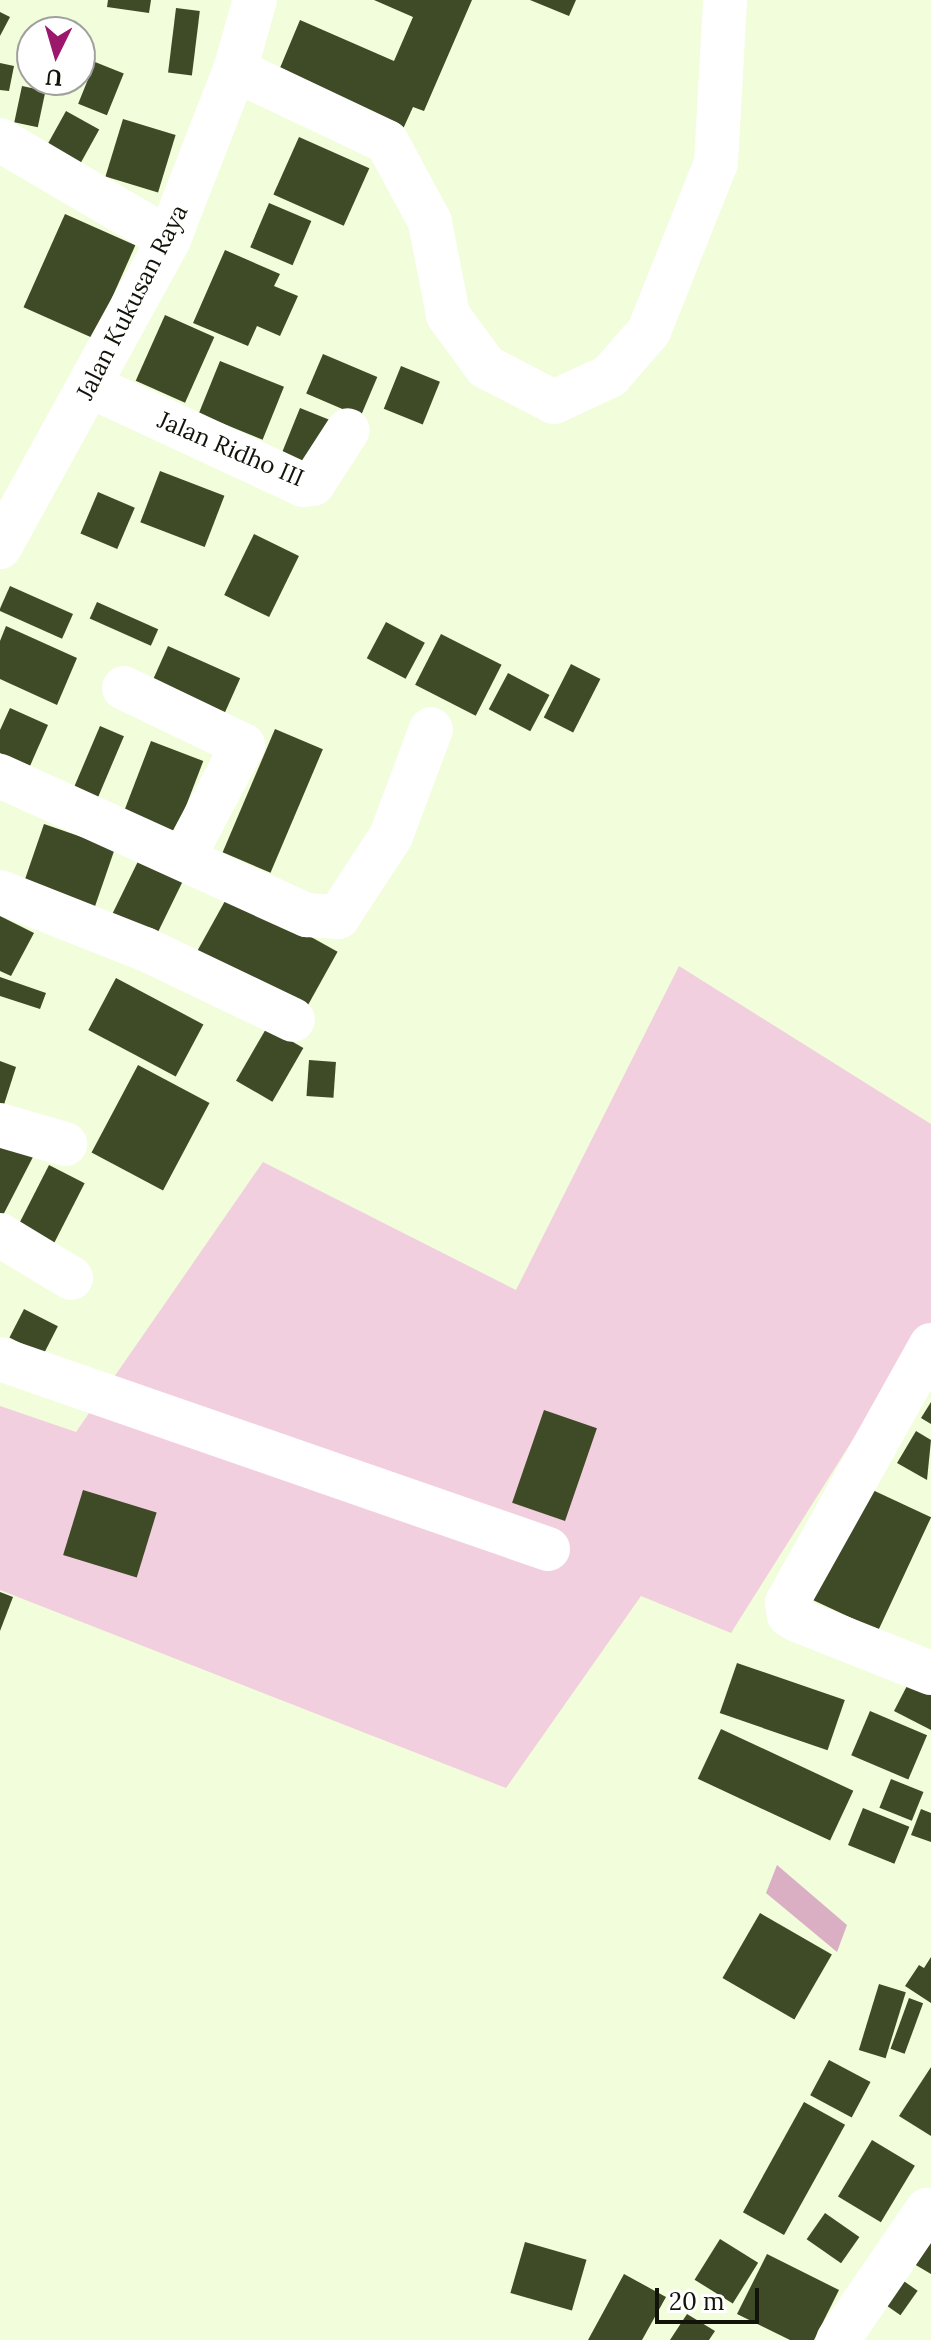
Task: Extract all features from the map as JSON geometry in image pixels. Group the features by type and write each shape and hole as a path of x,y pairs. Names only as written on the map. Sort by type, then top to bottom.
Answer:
{"street":[{"name":"Jalan Kukusan Raya","path":"1,543 169,239 235,70 255,0"},
{"path":"235,70 387,142 430,222 448,315 486,367 554,402 610,376 649,331 716,163 725,0"},
{"path":"0,140 169,239"},
{"name":"Jalan Ridho III","path":"90,386 303,485 313,484 348,430"},
{"path":"124,688 243,745 184,857"},
{"path":"0,776 307,915 338,917 391,836 431,729"},
{"path":"0,892 145,949 293,1020"},
{"path":"0,1125 65,1144"},
{"path":"0,1235 71,1278"},
{"path":"931,1345 787,1603 789,1615 797,1620 931,1673"},
{"path":"0,1359 548,1549"},
{"path":"838,2340 927,2210"}],"shaded area":[{"path":"679,966 931,1124 931,1332 874,1406 731,1633 641,1596 506,1788 0,1590 0,1406 76,1432 263,1162 516,1290"},
{"path":"777,1865 847,1925 837,1952 766,1893"}],"building":[{"path":"108,0 151,0 149,13 107,7"},
{"path":"374,0 472,0 424,111 413,107 403,129 277,75 300,20 394,61 413,17"},
{"path":"530,0 576,0 569,16"},
{"path":"176,8 200,11 192,75 168,73"},
{"path":"0,12 10,17 0,36"},
{"path":"96,62 124,74 107,115 78,104 81,96 96,96"},
{"path":"0,63 14,66 9,91 0,90"},
{"path":"20,96 44,96 38,127 14,122"},
{"path":"66,111 99,129 76,171 43,153"},
{"path":"123,119 176,135 158,192 105,176"},
{"path":"299,137 369,168 344,226 273,195"},
{"path":"269,203 311,221 293,265 250,247"},
{"path":"65,214 135,245 94,339 24,307"},
{"path":"225,250 280,274 274,286 298,296 280,336 257,326 248,346 193,323"},
{"path":"165,315 214,337 185,403 136,381"},
{"path":"323,354 377,377 361,417 306,394"},
{"path":"220,361 284,387 263,440 199,414"},
{"path":"401,366 440,382 423,424 384,409"},
{"path":"300,408 334,422 315,470 281,456"},
{"path":"160,471 224,496 205,547 140,522"},
{"path":"98,492 135,508 117,549 80,533"},
{"path":"254,534 299,556 269,617 224,595"},
{"path":"10,586 73,614 62,639 0,611"},
{"path":"97,602 158,629 151,646 90,618"},
{"path":"386,622 425,643 406,679 367,658"},
{"path":"6,626 77,658 57,705 0,679 0,641"},
{"path":"441,634 502,665 476,716 415,685"},
{"path":"168,646 240,678 221,720 149,688"},
{"path":"571,664 600,679 573,732 544,717"},
{"path":"508,673 549,695 530,731 489,709"},
{"path":"10,708 48,725 30,766 0,753 0,730"},
{"path":"100,726 124,736 96,802 72,792"},
{"path":"275,729 323,749 271,873 223,852"},
{"path":"151,741 203,761 176,832 124,812"},
{"path":"44,824 115,848 94,910 23,885"},
{"path":"144,849 188,870 153,943 108,922"},
{"path":"230,892 338,952 303,1014 196,954"},
{"path":"0,916 34,933 11,976 0,971"},
{"path":"0,977 46,993 40,1009 0,996"},
{"path":"116,978 203,1024 176,1077 88,1030"},
{"path":"267,1027 303,1048 272,1102 236,1081"},
{"path":"309,1060 336,1062 333,1098 306,1096"},
{"path":"0,1061 16,1067 1,1114 0,1114"},
{"path":"138,1065 210,1103 163,1190 92,1152"},
{"path":"0,1137 34,1155 0,1221"},
{"path":"49,1165 85,1183 51,1248 16,1230"},
{"path":"24,1309 58,1326 43,1355 9,1338"},
{"path":"931,1402 931,1424 921,1418"},
{"path":"544,1410 597,1428 565,1521 512,1503"},
{"path":"916,1431 931,1440 927,1480 897,1463"},
{"path":"864,1486 931,1517 878,1631 811,1599"},
{"path":"83,1490 157,1513 137,1578 63,1555"},
{"path":"0,1592 13,1597 0,1631"},
{"path":"737,1663 845,1700 828,1750 720,1713"},
{"path":"910,1680 931,1691 931,1730 894,1711"},
{"path":"870,1711 927,1735 908,1779 851,1755"},
{"path":"721,1729 853,1791 830,1841 698,1779"},
{"path":"891,1779 923,1792 912,1821 879,1808"},
{"path":"863,1808 909,1827 894,1864 848,1845"},
{"path":"921,1809 931,1813 931,1842 911,1835"},
{"path":"760,1913 832,1954 794,2019 722,1978"},
{"path":"931,1957 931,2003 905,1986 919,1965 924,1968"},
{"path":"879,1984 906,1992 886,2058 859,2050"},
{"path":"909,1998 923,2003 905,2054 891,2049"},
{"path":"829,2060 870,2082 852,2117 810,2095"},
{"path":"931,2067 931,2136 899,2116"},
{"path":"804,2102 845,2125 784,2235 743,2212"},
{"path":"872,2140 915,2166 881,2222 838,2197"},
{"path":"825,2213 859,2237 841,2263 807,2239"},
{"path":"922,2238 931,2243 931,2274 909,2261"},
{"path":"720,2239 758,2263 733,2304 695,2280"},
{"path":"525,2242 587,2260 572,2311 510,2293"},
{"path":"767,2254 839,2290 814,2340 790,2340 737,2314"},
{"path":"624,2274 666,2297 642,2340 588,2340"},
{"path":"898,2277 918,2291 900,2315 881,2302"},
{"path":"687,2314 715,2331 709,2340 670,2340"}]}
